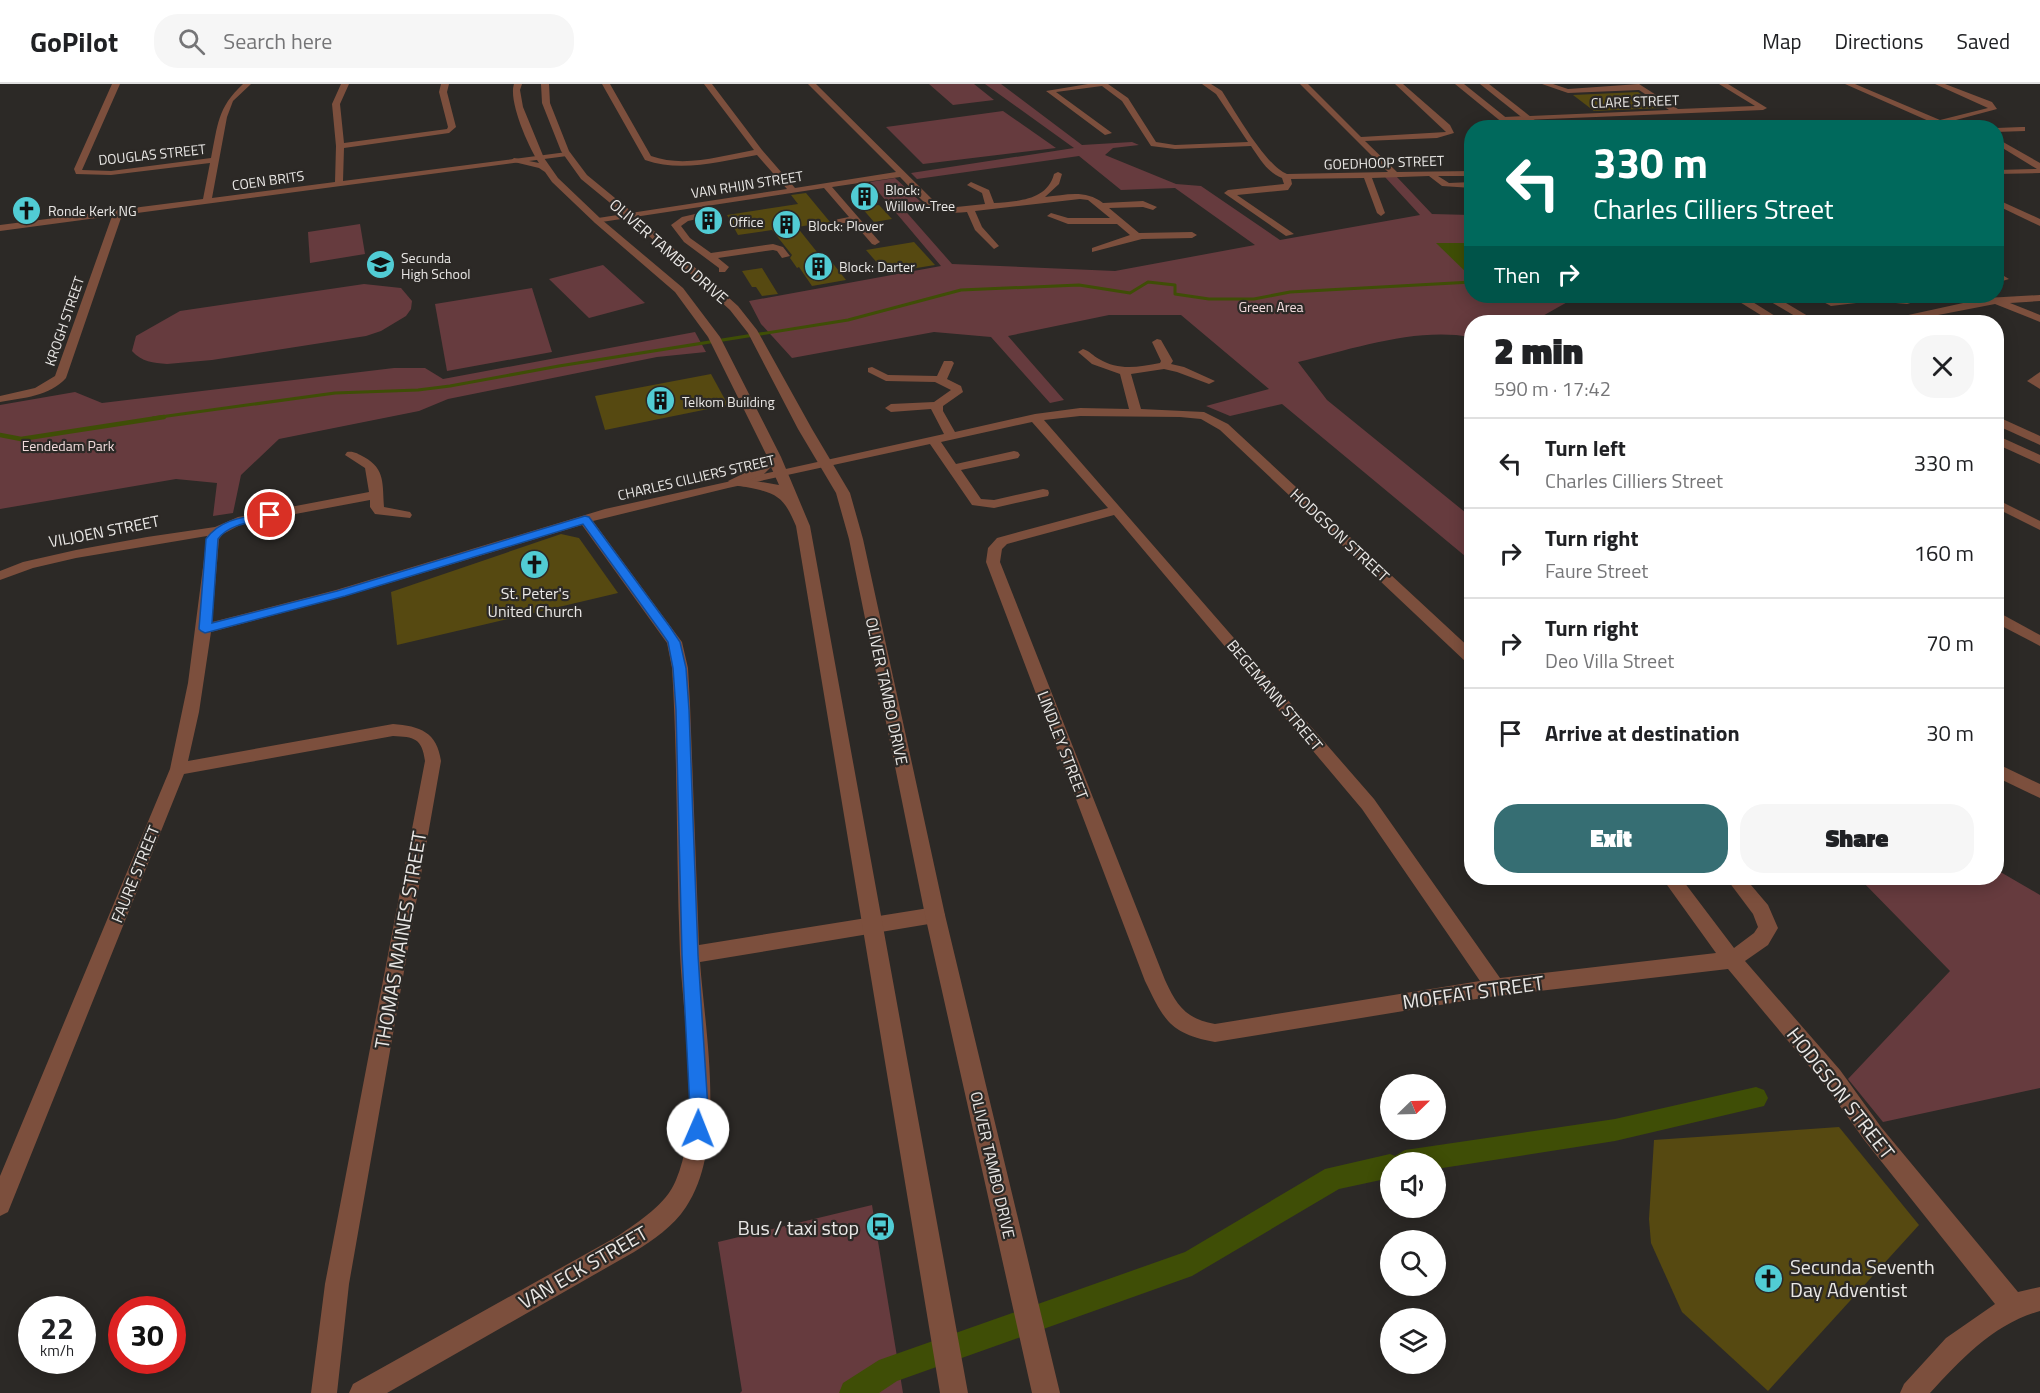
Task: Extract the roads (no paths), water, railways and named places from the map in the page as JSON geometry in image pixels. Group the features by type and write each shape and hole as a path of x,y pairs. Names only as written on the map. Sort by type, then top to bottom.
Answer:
{"street":[{"name":"DOUGLAS STREET","path":"116,84 78,169 79,172 111,173 216,160"},
{"path":"207,201 223,117 230,100 247,84"},
{"path":"339,184 340,146 336,104 345,84"},
{"path":"340,146 449,131 452,127 443,92 445,84"},
{"name":"OLIVER TAMBO DRIVE","path":"518,84 516,90 519,107 534,146 547,170 598,221 679,290 717,342 777,465 803,526 954,1393"},
{"name":"OLIVER TAMBO DRIVE","path":"545,84 546,103 567,154 584,177 734,308 756,336 805,429 843,494 856,539 934,915 1046,1393"},
{"path":"606,84 648,158 655,162 681,163 759,152"},
{"path":"708,84 759,152 792,191"},
{"path":"812,84 900,174 939,209 970,209 1080,196 1091,198 1137,236"},
{"path":"1108,133 1050,91 1060,86 1103,84 1125,100 1154,144 1174,147 1255,144"},
{"path":"1206,84 1219,93 1271,168 1286,177 1288,184 1285,188 1228,193 1289,234"},
{"path":"1304,84 1395,175"},
{"path":"1357,139 1437,136 1450,133 1447,127 1399,84"},
{"path":"1459,84 1504,119"},
{"path":"1484,84 1530,118"},
{"path":"1546,84 1568,91 1637,86 1679,113"},
{"name":"CLARE STREET","path":"1504,119 1763,108 1723,84"},
{"path":"1849,84 1933,120"},
{"path":"1939,84 1989,104 1993,109 1951,120"},
{"path":"1618,115 1626,120"},
{"path":"2004,130 2022,129"},
{"path":"2004,145 2040,169"},
{"path":"511,161 525,155 534,146"},
{"path":"2022,155 2035,153"},
{"name":"COEN BRITS","path":"0,228 567,154"},
{"path":"511,161 542,166 547,170"},
{"path":"2004,171 2040,169"},
{"name":"GOEDHOOP STREET","path":"1286,177 1464,173"},
{"name":"VAN RHIJN STREET","path":"598,221 629,215 735,204 792,191 900,174"},
{"path":"1037,200 1056,182 1058,174"},
{"path":"1431,174 1439,183 1446,186 1464,185"},
{"path":"1367,176 1381,213"},
{"path":"971,185 986,192 990,206"},
{"path":"827,186 843,210 856,219 875,242"},
{"path":"722,270 724,267 687,240 676,225 692,217 735,204 780,201"},
{"path":"1101,206 1143,204 1154,207"},
{"path":"2004,205 2040,223"},
{"path":"970,209 978,228 994,246"},
{"name":"KROGH STREET","path":"0,399 46,388 60,378 118,213"},
{"path":"1051,216 1068,222 1120,221"},
{"path":"837,222 856,219"},
{"path":"1095,250 1112,242 1137,236 1192,235"},
{"path":"710,256 777,248 785,256"},
{"path":"749,250 756,261"},
{"path":"2004,300 2040,298"},
{"path":"1754,303 1770,315"},
{"path":"1778,303 1799,315"},
{"path":"1832,303 1849,314"},
{"path":"1868,303 1874,306"},
{"path":"1924,315 1981,303"},
{"path":"1996,303 2040,320"},
{"path":"1157,342 1167,361 1164,366"},
{"path":"1083,352 1096,362 1124,372 1164,366 1180,369 1209,381"},
{"path":"941,380 948,363"},
{"path":"872,370 886,378 941,380 957,388 957,393 937,405 891,408"},
{"path":"1124,372 1136,412"},
{"path":"2040,375 2034,381 2040,386"},
{"path":"937,405 937,411 952,437"},
{"name":"CHARLES CILLIERS STREET","path":"777,465 826,464 1066,412 1136,412 1204,416"},
{"name":"HODGSON STREET","path":"1204,416 1235,436 1464,651"},
{"name":"BEGEMANN STREET","path":"1035,418 1368,804 1495,987"},
{"path":"2004,424 2040,441"},
{"path":"934,441 975,500 982,504 1043,493"},
{"path":"2004,443 2040,460"},
{"path":"351,455 371,466 375,477 377,507 380,511 405,516"},
{"path":"954,468 1014,455"},
{"path":"733,483 777,465"},
{"path":"733,483 774,488 782,493 796,509"},
{"name":"CHARLES CILLIERS STREET","path":"205,629 341,593 585,519 733,483"},
{"name":"VILJOEN STREET","path":"0,576 35,563 165,537 218,531 248,519 376,495"},
{"path":"2004,507 2040,526"},
{"name":"LINDLEY STREET","path":"1116,510 1002,541 995,548 993,562 1155,981 1169,1010 1192,1029 1215,1033"},
{"name":"VAN ECK STREET","path":"362,1393 626,1244 653,1226 674,1207 687,1182 697,1149 699,1109 690,955 680,668 674,642 585,519"},
{"name":"FAURE STREET","path":"3,1192 178,769 189,729 205,629 212,539 218,531"},
{"path":"2004,621 2040,641"},
{"name":"THOMAS MAINES STREET","path":"178,769 393,730 419,734 428,740 432,748 433,761 337,1284 324,1393"},
{"path":"2004,773 2040,792"},
{"name":"HODGSON STREET","path":"1676,885 1732,960 1832,1077 1873,1134 2013,1306"},
{"path":"1732,960 1761,939 1768,928 1761,910 1741,885"},
{"path":"690,955 934,915"},
{"name":"MOFFAT STREET","path":"1215,1033 1495,987 1732,960"},
{"path":"1913,1393 1955,1347 2013,1306 2040,1299"}],"waterway":[{"path":"153,418 335,393 418,390 450,386 559,366 848,320 961,290 1079,285 1130,293 1148,282 1175,285 1175,294 1209,299 1254,299 1290,292 1464,282"},
{"path":"0,435 21,439 164,417"},
{"path":"1446,1156 1615,1130 1756,1098"},
{"path":"853,1393 889,1370 1192,1263 1334,1178 1380,1168"}],"place":[{"name":"Block: Willow-Tree","path":"864,197"},
{"name":"Ronde Kerk NG","path":"27,210"},
{"name":"Office","path":"708,221"},
{"name":"Block: Plover","path":"787,225"},
{"name":"Secunda High School","path":"380,265"},
{"name":"Block: Darter","path":"818,266"},
{"name":"Telkom Building","path":"661,401"},
{"name":"St. Peter's United Church","path":"535,565"},
{"name":"Bus / taxi stop","path":"880,1227"},
{"name":"Secunda Seventh Day Adventist","path":"1769,1278"}],"park label":[{"name":"Green Area","path":"1271,306"},
{"name":"Eendedam Park","path":"68,445"}]}
